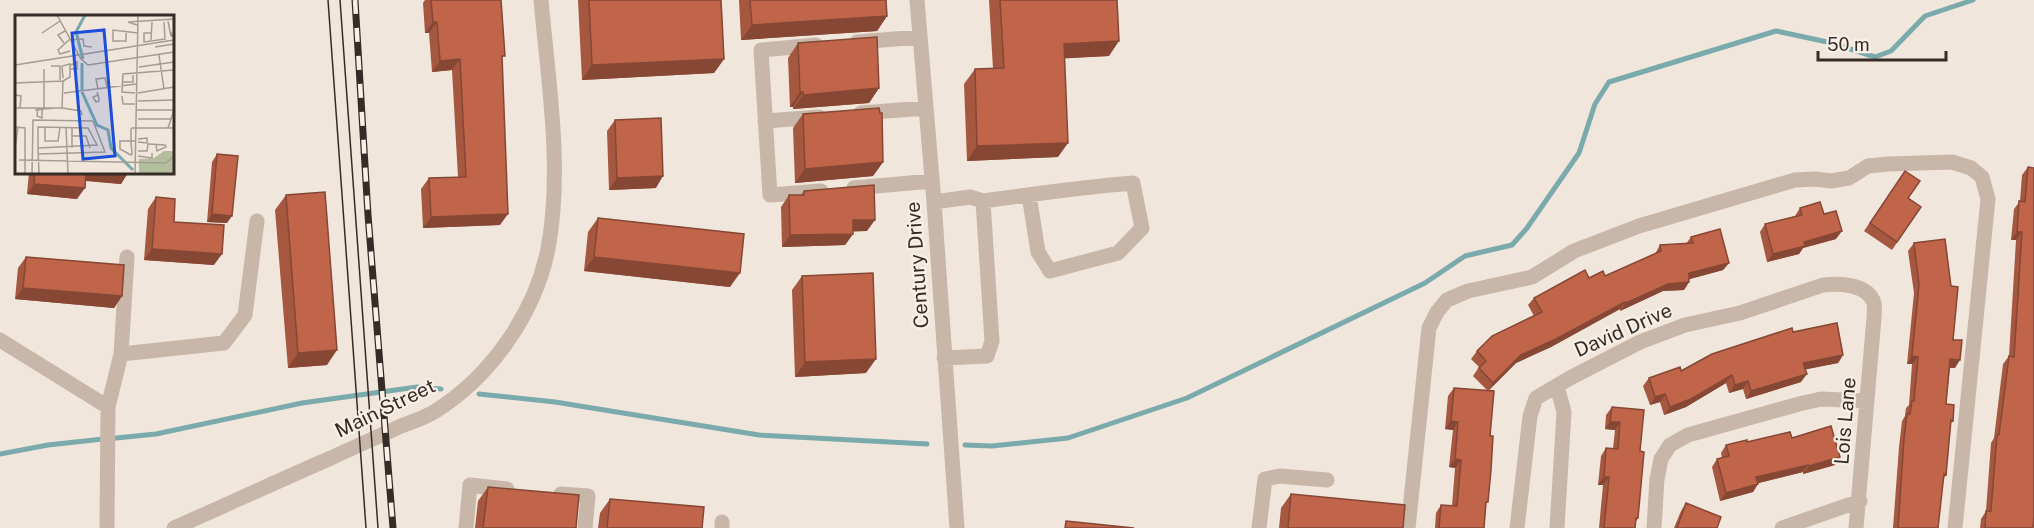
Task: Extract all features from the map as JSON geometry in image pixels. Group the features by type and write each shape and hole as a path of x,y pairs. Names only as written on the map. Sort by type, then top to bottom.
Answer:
{"street":[{"name":"Main Street","path":"174,528 434,412 490,364 507,343 532,302 548,248 554,153 541,0"},
{"name":"Century Drive","path":"917,0 957,528"},
{"path":"920,37 761,50 770,195 932,181"},
{"path":"765,121 926,108"},
{"path":"1408,528 1429,328 1437,312 1447,300 1468,291 1532,277 1574,251 1640,226 1795,180 1831,181 1849,177 1868,166 1952,162 1971,168 1982,177 1988,198 1955,528"},
{"path":"934,202 970,197 983,201 1029,195 1133,183 1142,228 1118,253 1050,271 1038,252 1029,195"},
{"path":"944,358 987,356 992,341 983,201"},
{"path":"121,354 224,343 245,315 257,221"},
{"path":"107,528 108,407 121,354 127,257"},
{"name":"David Drive","path":"1517,528 1530,416 1536,398 1640,342 1685,325 1740,313 1823,285 1855,287 1866,292 1874,303 1874,318"},
{"name":"Lois Lane","path":"1857,528 1874,318"},
{"path":"0,340 108,407"},
{"path":"1557,386 1564,412 1557,528"},
{"path":"1654,528 1657,479 1661,459 1670,445 1688,435 1821,399 1868,401"},
{"path":"1259,528 1265,479 1280,476 1327,480"},
{"path":"466,528 470,485 517,489"},
{"path":"541,492 588,496 585,528"},
{"path":"1782,528 1860,501"}],"building":[{"path":"431,0 501,0 505,56 502,56 508,214 431,217 429,178 466,177 460,59 440,61 437,22 433,22"},
{"path":"589,0 721,0 724,59 592,65"},
{"path":"750,0 886,0 887,16 752,25"},
{"path":"1000,0 1117,0 1119,41 1064,44 1068,143 977,146 975,69 1004,68"},
{"path":"877,37 879,88 803,95 803,92 800,92 798,43"},
{"path":"879,108 882,113 883,162 805,169 803,114"},
{"path":"661,118 663,176 617,178 615,120"},
{"path":"217,154 238,156 232,216 212,214"},
{"path":"2028,167 2034,168 2033,528 1985,528 1986,511 1991,511 1997,435 1999,435 2009,356 2014,357 2022,232 2017,232 2019,201 2025,202"},
{"path":"1905,171 1920,181 1908,198 1921,207 1897,242 1870,223"},
{"path":"35,174 86,174 85,188 34,184"},
{"path":"874,185 875,220 853,220 853,234 790,235 789,195 804,195 804,191"},
{"path":"325,192 337,350 298,353 286,195"},
{"path":"156,197 175,199 174,222 224,225 222,254 152,249"},
{"path":"1820,202 1824,214 1836,211 1842,231 1804,242 1805,246 1773,254 1765,224 1802,215 1800,208"},
{"path":"598,218 744,234 740,273 594,257"},
{"path":"1720,229 1729,263 1689,273 1689,282 1668,284 1625,302 1521,355 1493,383 1479,368 1486,361 1477,351 1492,336 1542,312 1534,298 1585,270 1589,278 1603,271 1605,276 1661,251 1660,245 1693,243 1691,237"},
{"path":"1945,239 1951,286 1958,287 1953,340 1962,340 1960,360 1950,359 1946,404 1954,405 1953,421 1951,420 1938,528 1898,528 1904,439 1907,414 1910,414 1912,401 1914,401 1918,357 1912,356 1919,285 1914,243"},
{"path":"26,257 124,265 122,296 23,288"},
{"path":"873,273 876,359 805,362 802,276"},
{"path":"1837,323 1843,355 1803,363 1807,374 1751,391 1748,381 1735,385 1732,375 1691,399 1670,407 1665,394 1655,397 1649,378 1680,367 1681,371 1712,354 1792,328 1793,332"},
{"path":"1454,388 1494,391 1490,436 1493,436 1491,470 1484,528 1439,528 1441,505 1457,506 1461,460 1455,459 1458,422 1451,421"},
{"path":"1612,407 1644,410 1640,451 1644,452 1638,518 1636,518 1635,528 1604,528 1609,477 1604,477 1606,448 1618,449 1620,422 1610,422"},
{"path":"1831,426 1840,457 1756,477 1758,484 1726,493 1717,459 1729,456 1726,445 1790,432 1792,438"},
{"path":"488,487 579,495 576,528 483,528"},
{"path":"1291,494 1405,505 1403,528 1288,528"},
{"path":"610,499 704,507 702,528 607,528"},
{"path":"1686,503 1721,517 1717,528 1677,528"},
{"path":"1066,521 1134,528 1065,528"}],"waterway":[{"path":"965,445 992,446 1068,438 1187,398 1425,283 1465,256 1512,245 1527,228 1579,153 1595,104 1609,82 1776,31 1832,43 1875,57 1891,51 1925,16 1973,0"},
{"path":"116,438 156,434 302,403 417,387 441,389"},
{"path":"479,394 555,402 759,435 927,444"},
{"path":"0,454 48,445 103,439"}],"tram line":[{"path":"328,0 366,528"},
{"path":"340,0 378,528"}],"railway":[{"path":"355,0 368,215 393,528"}]}
